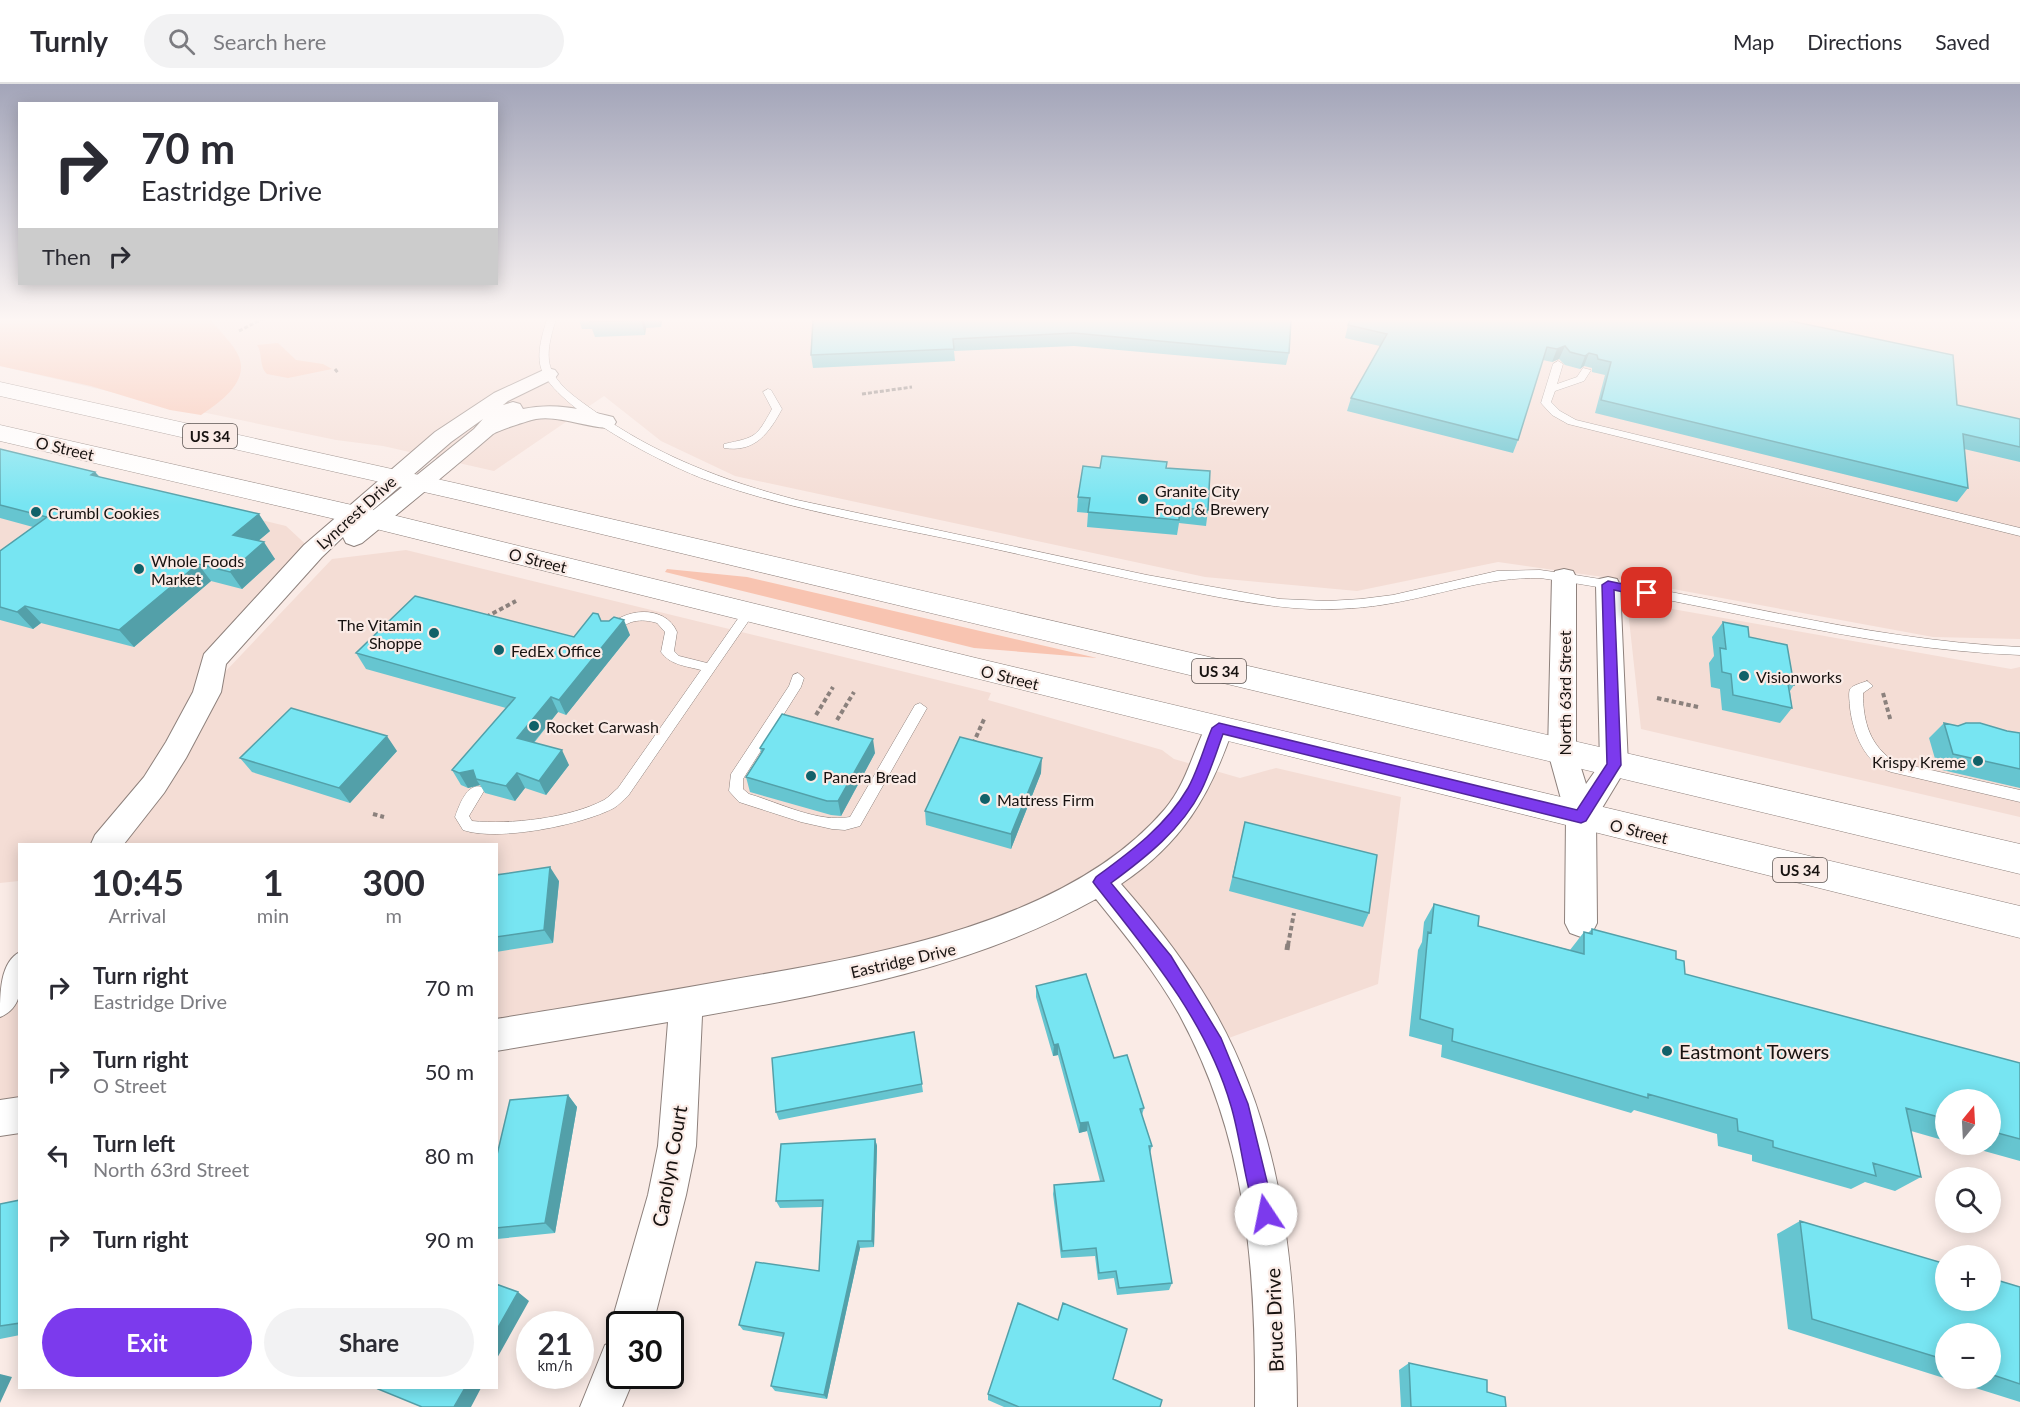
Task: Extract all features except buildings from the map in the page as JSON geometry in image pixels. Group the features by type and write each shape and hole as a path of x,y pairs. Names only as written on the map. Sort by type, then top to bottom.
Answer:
{"main road":[{"name":"US 34","path":"0,389 406,481 2020,859"},
{"name":"O Street","path":"0,433 364,517 1581,817 2020,922"}],"street":[{"name":"Lyncrest Drive","path":"107,843 154,786 176,750 207,692 213,661 313,551 364,517 406,481 476,413 522,385 544,381"},
{"name":"Lyncrest Drive","path":"406,481 482,434 492,422 551,381"},
{"path":"482,434 511,419 536,412 573,412 605,422"},
{"name":"North 63rd Street","path":"1564,577 1562,752 1581,817 1581,923"},
{"path":"1581,817 1614,765 1608,585"},
{"name":"Eastridge Drive","path":"498,1035 686,1004 889,964 979,941 1031,919 1101,882 1140,853 1175,818 1195,789 1219,728"},
{"name":"Bruce Drive","path":"1101,882 1146,934 1184,990 1215,1043 1240,1104 1258,1171 1273,1260 1277,1316 1276,1407"},
{"path":"0,1001 18,970"},
{"name":"Carolyn Court","path":"636,1311 667,1195 676,1146 686,1004"},
{"path":"0,1118 18,1114"},
{"path":"601,1407 608,1389"}],"lane":[{"path":"555,381 605,422 664,458 734,485 813,505 1230,596 1296,604 1339,605 1391,600 1500,573 1523,572 1608,585 1857,634 1968,649 2020,651"},
{"path":"1553,381 1546,403 1556,413 1572,422 2020,532"},
{"path":"1550,389 1576,381"},
{"path":"728,446 752,442 761,437 777,409 768,392"},
{"path":"477,791 467,804 462,817 468,826 482,830 552,821 609,804 623,792 748,613"},
{"path":"611,631 619,621 632,617 657,619 669,627 671,632 667,652 675,659 710,668"},
{"path":"798,678 795,687 736,778 736,791 744,798 832,824 855,822 920,708"},
{"path":"1874,687 1856,690 1856,700 1864,739 1869,751 1876,759 1891,767 2020,796"}],"path":[{"path":"862,394 912,387"},
{"path":"485,617 516,601"},
{"path":"816,715 833,687"},
{"path":"1874,687 1891,722"},
{"path":"837,720 854,692"},
{"path":"1658,698 1698,707"},
{"path":"971,748 985,717"},
{"path":"373,814 384,817"},
{"path":"1287,950 1294,913"}],"shaded area":[{"path":"63,381 2020,381 2020,639 1933,637 1624,580 1498,562 1357,591 1205,577 735,476 661,441 604,396 494,471 383,446 336,440"},
{"path":"67,381 237,381 224,398 201,415 170,410"},
{"path":"0,457 286,526 313,551 229,642 207,691 332,559 406,550 991,693 988,700 1162,750 1174,759 1240,778 1276,768 1401,797 1378,984 1215,1043 1101,882 1011,929 498,1035 498,843 18,843 18,881 0,883"},
{"path":"667,569 747,577 1097,658 974,648 665,572"},
{"path":"1627,601 2011,669 2020,667 2020,817 1641,729"},
{"path":"18,969 18,1115 0,1118 0,1001"}],"place":[{"name":"Granite City Food & Brewery","path":"1143,499"},
{"name":"Crumbl Cookies","path":"36,512"},
{"name":"Whole Foods Market","path":"139,569"},
{"name":"The Vitamin Shoppe","path":"434,633"},
{"name":"FedEx Office","path":"499,650"},
{"name":"Visionworks","path":"1744,676"},
{"name":"Rocket Carwash","path":"534,726"},
{"name":"Krispy Kreme","path":"1978,761"},
{"name":"Panera Bread","path":"811,776"},
{"name":"Mattress Firm","path":"985,799"},
{"name":"Eastmont Towers","path":"1667,1051"}],"route":[{"path":"1266,1214 1258,1171 1240,1104 1215,1043 1166,961 1124,907 1101,882 1140,853 1175,818 1195,789 1208,761 1219,728 1581,817 1614,765 1608,585 1647,593"}]}
